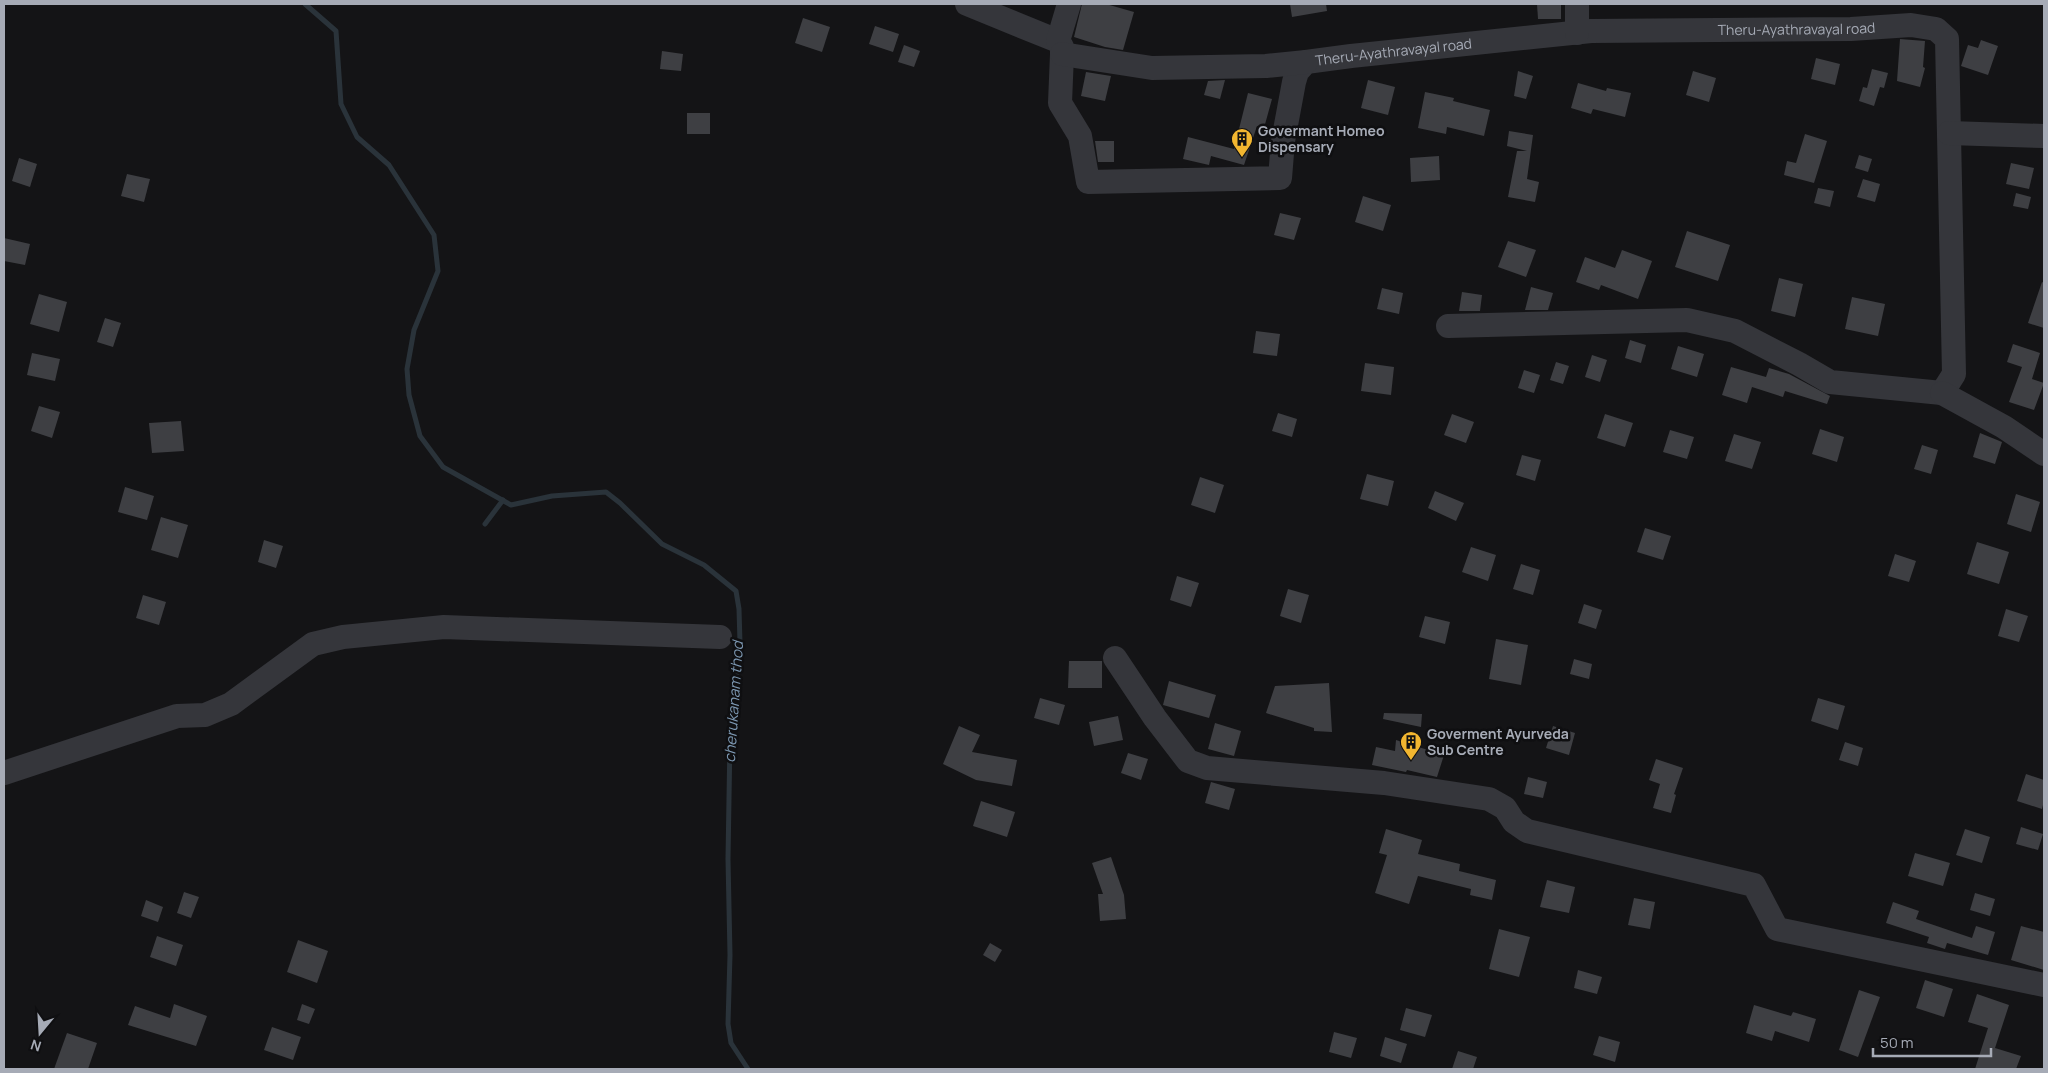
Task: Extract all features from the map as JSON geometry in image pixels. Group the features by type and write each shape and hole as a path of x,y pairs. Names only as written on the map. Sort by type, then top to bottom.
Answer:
{"street":[{"path":"967,4 1060,48 1152,68 1306,62"},
{"path":"1060,48 1069,4"},
{"path":"1577,4 1577,33"},
{"name":"Theru-Ayathravayal road","path":"1060,48 1060,104 1080,136 1088,182 1280,178 1283,141 1294,82 1298,72 1306,62 1577,33 1860,28 1911,25 1936,30 1946,39 1949,133"},
{"path":"1942,393 1954,374 1949,133 2044,136"},
{"path":"1448,326 1610,324 1688,320 1735,331 1830,382 1942,393 2004,427 2044,454"},
{"path":"4,774 177,716 205,715 231,704 313,644 343,637 444,627 720,637"},
{"path":"1115,658 1155,718 1188,761 1207,768 1384,783 1488,799 1505,808 1514,822 1527,831 1754,885 1777,929 2044,985"}],"building":[{"path":"1082,4 1106,4 1134,12 1123,50 1105,47 1074,37"},
{"path":"1290,4 1326,4 1327,11 1292,17"},
{"path":"1537,4 1561,4 1561,19 1538,19"},
{"path":"803,18 830,27 822,52 795,43"},
{"path":"875,26 899,34 893,52 869,44"},
{"path":"1900,39 1925,41 1923,67 1925,68 1920,87 1897,81"},
{"path":"1981,40 1998,46 1988,75 1961,66 1968,45 1978,48"},
{"path":"904,45 920,51 914,67 898,62"},
{"path":"662,51 683,54 681,71 660,69"},
{"path":"1816,58 1840,64 1835,85 1811,79"},
{"path":"1872,69 1888,73 1884,88 1880,87 1874,106 1859,101 1863,87 1867,88"},
{"path":"1518,71 1533,76 1526,99 1514,96"},
{"path":"1693,71 1716,78 1709,102 1686,95"},
{"path":"1086,72 1111,76 1105,101 1081,96"},
{"path":"1225,80 1220,99 1204,95 1208,81"},
{"path":"1368,80 1395,87 1388,115 1361,108"},
{"path":"1578,83 1606,91 1607,88 1631,93 1625,117 1593,109 1591,114 1571,108"},
{"path":"1425,92 1454,98 1453,101 1490,110 1484,136 1447,127 1446,134 1418,128"},
{"path":"1248,93 1272,99 1264,128 1257,126 1244,165 1211,156 1209,165 1183,159 1188,137 1234,149"},
{"path":"687,113 710,113 710,134 687,134"},
{"path":"1509,131 1533,135 1527,179 1539,182 1535,202 1508,197 1517,151 1527,151 1507,146"},
{"path":"1805,134 1827,141 1814,183 1784,175 1787,161 1796,163"},
{"path":"1095,141 1114,141 1114,162 1098,162"},
{"path":"1859,155 1872,159 1868,172 1855,168"},
{"path":"1439,156 1440,180 1411,182 1410,158"},
{"path":"19,158 37,164 30,187 12,181"},
{"path":"2011,163 2034,168 2029,189 2006,184"},
{"path":"127,174 150,179 144,202 121,196"},
{"path":"1863,179 1880,184 1875,202 1857,197"},
{"path":"1818,188 1834,191 1830,207 1814,203"},
{"path":"2016,193 2031,197 2028,209 2013,206"},
{"path":"1363,196 1391,205 1383,231 1355,222"},
{"path":"1280,213 1301,218 1294,240 1274,235"},
{"path":"1687,231 1730,245 1718,281 1675,267"},
{"path":"4,238 30,244 25,265 4,261"},
{"path":"1508,241 1536,250 1526,277 1498,267"},
{"path":"1622,250 1652,261 1638,299 1601,285 1599,290 1576,282 1585,257 1615,268"},
{"path":"1779,278 1803,284 1795,317 1771,311"},
{"path":"2042,282 2044,283 2044,328 2028,323"},
{"path":"1531,287 1553,293 1548,310 1525,310"},
{"path":"1382,288 1403,293 1399,314 1377,309"},
{"path":"1462,292 1482,295 1480,311 1459,311"},
{"path":"39,294 67,302 59,332 30,324"},
{"path":"1852,297 1885,304 1878,336 1845,329"},
{"path":"105,318 121,323 113,347 97,342"},
{"path":"1256,331 1280,334 1277,356 1253,353"},
{"path":"1630,340 1646,345 1641,363 1625,358"},
{"path":"2013,344 2040,353 2032,379 2044,383 2034,410 2009,402 2022,367 2007,362"},
{"path":"1678,346 1704,354 1697,377 1671,369"},
{"path":"32,353 60,359 55,381 27,375"},
{"path":"1592,355 1607,360 1600,382 1585,377"},
{"path":"1556,362 1569,366 1563,384 1550,380"},
{"path":"1365,363 1394,367 1391,395 1361,391"},
{"path":"1731,367 1766,377 1769,368 1789,374 1830,396 1827,404 1785,391 1783,397 1752,387 1747,403 1722,395"},
{"path":"1524,370 1540,375 1534,393 1518,388"},
{"path":"39,406 60,412 52,438 31,431"},
{"path":"1278,413 1297,419 1292,437 1272,431"},
{"path":"1452,414 1474,422 1466,443 1444,435"},
{"path":"1605,414 1633,423 1625,447 1597,438"},
{"path":"181,421 184,451 152,453 149,423"},
{"path":"1820,429 1844,437 1837,462 1812,454"},
{"path":"1670,430 1694,437 1687,459 1663,452"},
{"path":"1980,433 2002,442 1995,464 1973,457"},
{"path":"1734,434 1761,442 1752,469 1725,461"},
{"path":"1922,445 1938,450 1931,474 1914,469"},
{"path":"1522,455 1541,460 1535,481 1516,475"},
{"path":"1367,474 1394,481 1388,506 1360,499"},
{"path":"1200,477 1224,485 1215,513 1191,505"},
{"path":"125,487 154,496 147,520 118,512"},
{"path":"1435,491 1464,503 1456,521 1428,508"},
{"path":"2016,494 2040,502 2031,532 2007,524"},
{"path":"161,517 188,525 178,558 151,550"},
{"path":"1645,528 1671,536 1663,560 1637,552"},
{"path":"264,540 283,546 276,568 258,562"},
{"path":"1977,542 2009,552 1999,584 1967,574"},
{"path":"1471,547 1496,555 1488,581 1462,572"},
{"path":"1895,554 1916,561 1909,582 1888,576"},
{"path":"1521,564 1540,570 1533,595 1513,589"},
{"path":"1177,576 1199,583 1191,607 1170,600"},
{"path":"1288,589 1309,595 1301,623 1280,616"},
{"path":"143,595 166,602 159,625 136,618"},
{"path":"1584,604 1602,610 1596,629 1578,623"},
{"path":"2006,609 2028,616 2019,642 1998,636"},
{"path":"1425,616 1450,622 1445,644 1419,637"},
{"path":"1496,639 1528,645 1521,685 1489,679"},
{"path":"1574,659 1592,664 1589,679 1570,674"},
{"path":"1069,661 1102,661 1102,688 1068,688"},
{"path":"1169,681 1216,695 1209,718 1163,705"},
{"path":"1329,683 1332,732 1314,731 1314,728 1266,713 1275,686"},
{"path":"1040,698 1065,705 1059,725 1034,718"},
{"path":"1818,698 1845,706 1838,730 1811,721"},
{"path":"1384,713 1422,714 1421,727 1383,719"},
{"path":"1118,716 1123,740 1094,746 1089,722"},
{"path":"1215,723 1241,731 1234,756 1208,749"},
{"path":"959,726 980,735 972,752 1017,760 1012,786 976,780 943,764"},
{"path":"1553,726 1575,733 1569,755 1546,748"},
{"path":"1396,740 1444,755 1437,777 1372,765 1376,747 1395,751"},
{"path":"1845,742 1863,748 1858,766 1839,760"},
{"path":"1128,753 1148,759 1141,780 1121,773"},
{"path":"1656,759 1683,768 1674,794 1676,795 1671,813 1653,808 1660,784 1649,780"},
{"path":"2026,774 2044,780 2042,809 2017,801"},
{"path":"1528,777 1547,782 1543,798 1524,794"},
{"path":"1211,782 1235,789 1229,810 1205,803"},
{"path":"981,801 1015,812 1007,837 973,826"},
{"path":"2021,827 2043,834 2038,850 2016,844"},
{"path":"1386,829 1422,840 1418,854 1460,864 1459,871 1496,880 1492,900 1470,895 1471,889 1418,876 1409,904 1375,893 1387,855 1379,853"},
{"path":"1965,829 1990,837 1982,863 1956,855"},
{"path":"1915,853 1950,863 1943,886 1908,876"},
{"path":"1111,857 1124,895 1126,919 1100,921 1098,894 1103,894 1092,863"},
{"path":"1547,880 1575,887 1569,913 1540,907"},
{"path":"184,892 199,897 191,918 177,913"},
{"path":"1975,893 1995,899 1990,916 1970,910"},
{"path":"1634,898 1655,902 1650,929 1628,925"},
{"path":"146,900 163,907 158,922 141,916"},
{"path":"1893,902 1919,911 1916,919 1972,938 1976,926 1995,932 1988,955 1947,943 1945,949 1927,943 1929,937 1886,923"},
{"path":"2021,926 2044,932 2044,970 2011,960"},
{"path":"1499,929 1530,937 1519,977 1489,969"},
{"path":"157,936 183,945 176,966 150,957"},
{"path":"298,940 328,951 317,983 287,972"},
{"path":"990,943 1002,950 995,962 983,955"},
{"path":"1578,970 1602,977 1597,994 1574,988"},
{"path":"1925,980 1953,989 1944,1017 1916,1008"},
{"path":"1859,990 1880,997 1858,1057 1839,1050"},
{"path":"1977,994 2009,1005 1995,1048 2021,1056 2016,1069 1975,1069 1988,1028 1968,1022"},
{"path":"174,1004 207,1016 196,1046 128,1025 135,1006 170,1018"},
{"path":"302,1004 315,1009 309,1024 297,1020"},
{"path":"1754,1005 1791,1016 1793,1012 1816,1019 1809,1042 1775,1031 1772,1041 1746,1033"},
{"path":"1406,1008 1432,1015 1425,1037 1400,1030"},
{"path":"272,1027 301,1037 293,1060 264,1050"},
{"path":"1334,1032 1357,1038 1351,1058 1329,1052"},
{"path":"67,1033 97,1043 88,1069 54,1069"},
{"path":"1599,1036 1620,1042 1615,1062 1593,1055"},
{"path":"1385,1037 1407,1044 1401,1063 1380,1056"},
{"path":"1458,1051 1477,1057 1473,1069 1452,1069"}],"waterway":[{"name":"cherukanam thod","path":"305,4 336,31 341,104 357,137 389,165 434,235 438,271 414,330 407,369 409,395 420,436 443,467 511,505 552,496 606,492 662,544 704,565 736,591 739,609 740,643 730,738 728,859 730,955 728,1024 731,1043 748,1069"},
{"path":"485,524 503,500"}],"place":[{"name":"Govermant Homeo Dispensary","path":"1242,158"},
{"name":"Goverment Ayurveda Sub Centre","path":"1411,761"}]}
